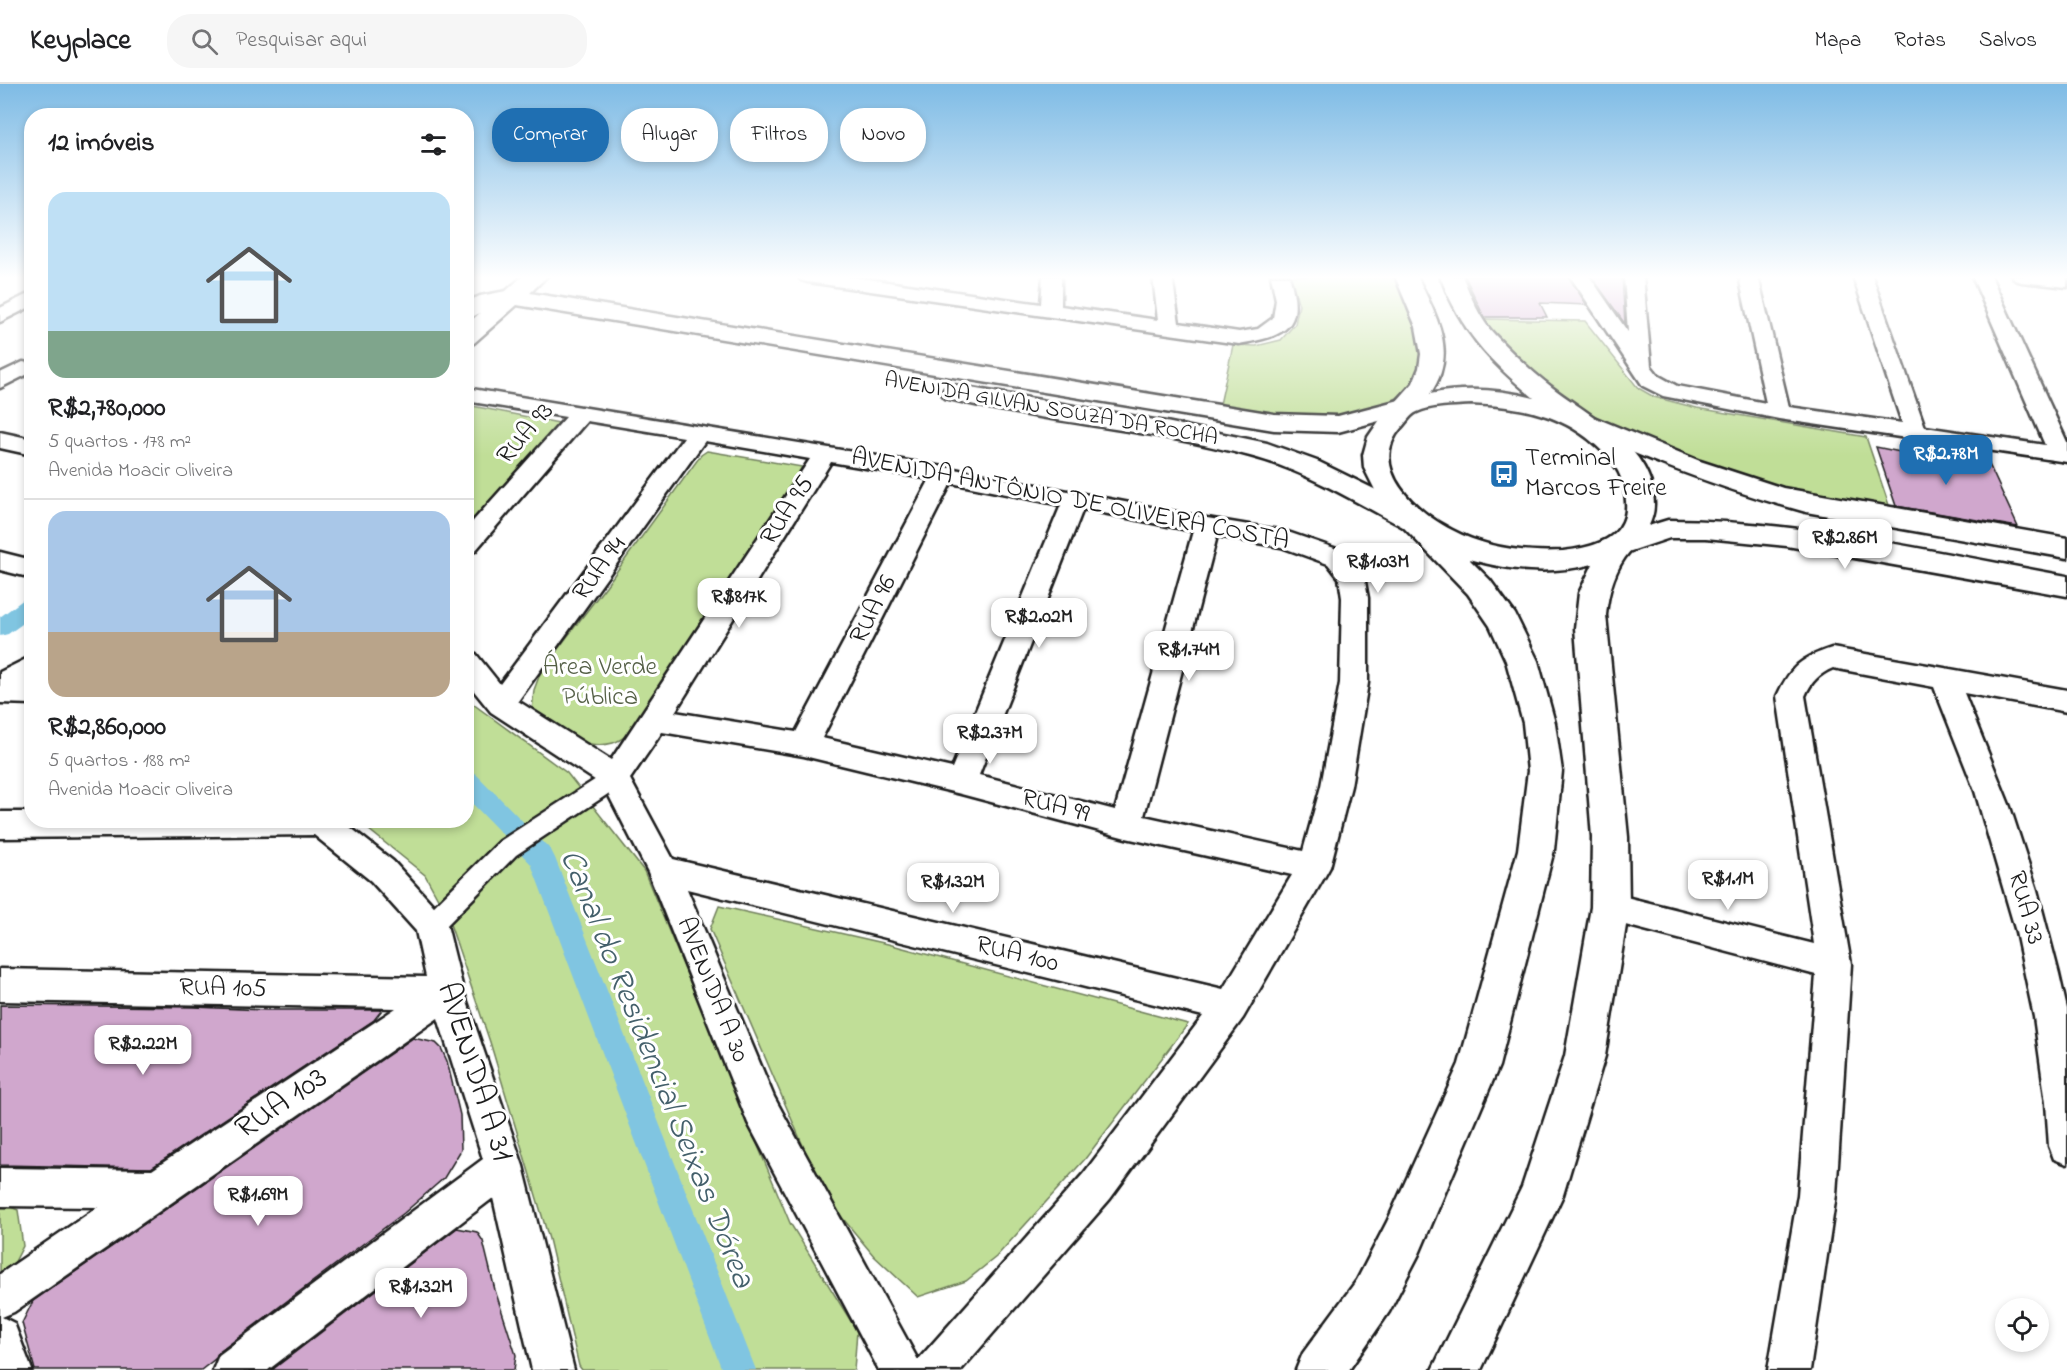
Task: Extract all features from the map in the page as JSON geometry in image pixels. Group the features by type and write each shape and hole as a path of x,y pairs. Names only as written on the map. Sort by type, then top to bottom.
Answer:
{"main road":[{"name":"AVENIDA GILVAN SOUZA DA ROCHA","path":"621,336 1227,441 1274,454 1307,467 1417,522"},
{"path":"751,336 1274,422 1338,424 1407,406 1458,397 1498,397 1545,407 1579,419 1645,450 1768,494 1806,504 2067,548"},
{"path":"1320,1370 1373,1296 1403,1238 1479,1066 1536,850 1545,771 1539,723 1522,661 1504,622 1479,587 1389,495 1378,472 1377,450 1385,430 1428,379 1433,360 1430,336"},
{"path":"1456,1370 1541,1196 1585,1056 1610,907 1610,837 1590,628 1590,602 1597,581 1619,545 1640,518 1640,496 1632,471 1615,449 1516,370 1482,336"},
{"path":"0,440 24,445"},
{"path":"1417,522 1468,549 1511,560 1553,563 1590,556 1668,529 1706,529 1787,536 2067,586"}],"street":[{"path":"1220,336 1239,339 1254,336"},
{"path":"1620,336 1650,381 1671,391 1779,412 2064,454"},
{"path":"1639,336 1641,368"},
{"path":"1762,336 1779,412"},
{"path":"1883,336 1916,432"},
{"path":"2010,336 2064,454"},
{"path":"0,382 24,368"},
{"name":"AVENIDA ANTÔNIO DE OLIVEIRA COSTA","path":"474,395 944,474 1207,526 1285,539 1337,558 1352,576 1355,598 1354,683 1336,786 1314,867 1231,1007 1097,1186 934,1370"},
{"name":"RUA 93","path":"474,536 581,414"},
{"name":"RUA 94","path":"501,704 698,434"},
{"name":"RUA 95","path":"615,778 655,720 825,454"},
{"name":"RUA 96","path":"804,745 944,474"},
{"path":"961,782 1075,499"},
{"path":"1126,825 1207,526"},
{"path":"0,561 24,567"},
{"path":"1789,1370 1817,1195 1834,964 1791,696 1805,671 1812,664 1832,658 2067,700"},
{"path":"0,685 24,671"},
{"name":"AVENIDA A 30","path":"474,671 501,704 615,778 663,870 761,1110 901,1370"},
{"name":"RUA 33","path":"1945,680 1995,806 2045,974 2065,1104 2067,1146"},
{"path":"0,692 24,693"},
{"name":"RUA 99","path":"655,720 804,745 961,782 1126,825 1314,867"},
{"path":"431,925 508,848 615,778"},
{"path":"0,825 24,825"},
{"name":"AVENIDA A 31","path":"327,828 382,871 431,925 447,993 504,1166 554,1370"},
{"name":"RUA 100","path":"663,870 1231,1007"},
{"path":"1610,907 1834,964"},
{"name":"RUA 105","path":"0,985 447,993"},
{"name":"RUA 103","path":"0,1298 157,1188 447,993"},
{"path":"234,1370 504,1166"},
{"path":"0,1187 157,1188"},
{"path":"0,1337 11,1370"}],"green space":[{"path":"1284,336 1422,336 1424,367 1417,380 1405,392 1385,405 1362,413 1315,419 1219,409 1233,345 1256,346 1281,340"},
{"path":"1496,336 1597,336 1638,388 1654,397 1697,408 1866,437 1892,514 1841,506 1683,461 1579,411 1542,382"},
{"path":"474,406 559,423 474,525"},
{"name":"Área Verde Pública","path":"707,451 802,467 637,728 613,743 601,745 580,741 560,731 532,711 534,690 541,671 701,455"},
{"path":"474,705 567,773 644,871 790,1223 857,1331 854,1370 582,1370 579,1366 549,1239 490,1042 447,915 425,875 367,828 474,828"},
{"path":"719,906 888,944 1188,1024 1085,1159 996,1257 966,1281 918,1297 874,1256 825,1197 710,929"},
{"path":"0,1203 18,1210 23,1246 8,1275 0,1283"}],"building":[{"path":"1876,447 1939,460 1937,452 1987,460 2018,527 1896,506"},
{"path":"0,1005 382,1010 374,1020 151,1168 0,1165"},
{"path":"413,1038 436,1043 441,1048 447,1061 460,1115 461,1150 444,1178 404,1213 218,1353 215,1359 201,1370 35,1370 22,1323 33,1301"},
{"path":"457,1228 477,1232 483,1241 495,1290 516,1355 514,1370 272,1370"}],"waterway":[{"path":"0,628 24,611"},
{"name":"Canal do Residencial Seixas Dórea","path":"474,788 542,858 739,1370"}],"place":[{"name":"Terminal Marcos Freire","path":"1504,474"}]}
